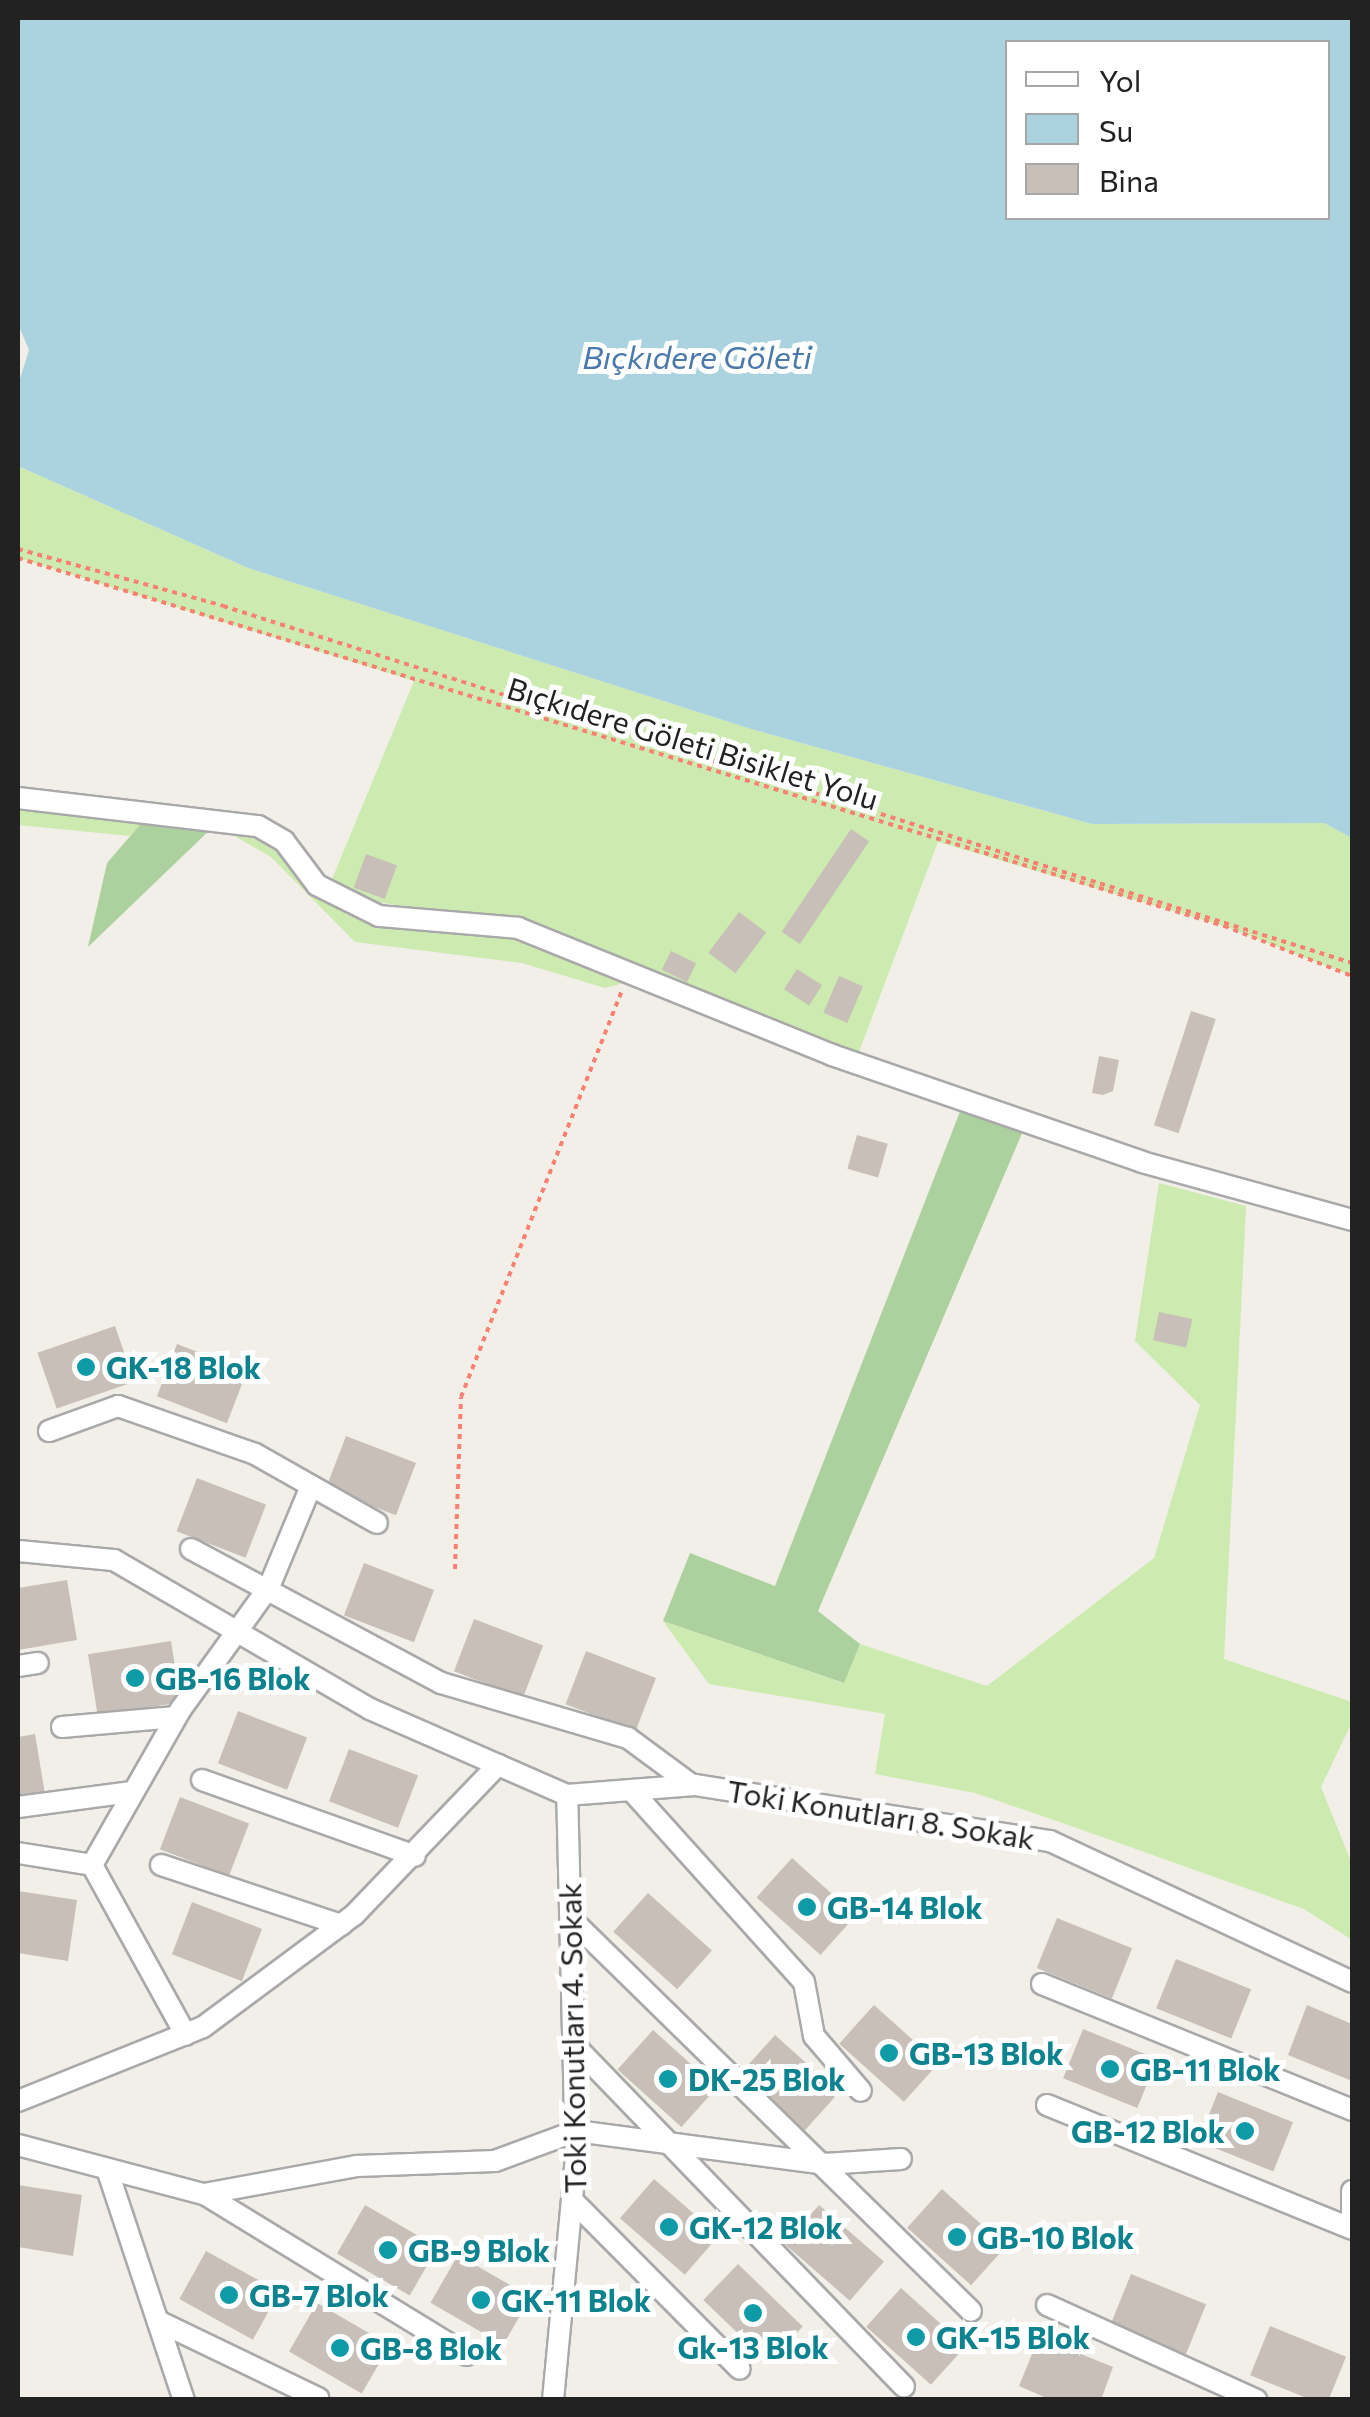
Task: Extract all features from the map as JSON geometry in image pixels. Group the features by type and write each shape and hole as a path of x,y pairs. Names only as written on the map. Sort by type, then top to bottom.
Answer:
{"street":[{"path":"18,798 258,826 284,842 317,885 354,907 518,928 628,974 1142,1162 1352,1220"},
{"path":"49,1430 118,1406 255,1454 310,1492 377,1523"},
{"path":"92,1865 176,1716 268,1587 310,1492"},
{"path":"191,1549 441,1683 628,1738 658,1756 667,1775 696,1785"},
{"name":"Toki Konutları 8. Sokak","path":"18,1551 114,1560 232,1635 567,1795 696,1785 1050,1842 1352,1982"},
{"path":"62,1727 176,1716"},
{"path":"18,2101 186,2035 341,1925 415,1856 498,1765"},
{"path":"202,1780 415,1856"},
{"path":"631,1790 804,1982 814,2036 861,2090"},
{"path":"18,1808 130,1792"},
{"name":"Toki Konutları 4. Sokak","path":"553,2400 574,2202 576,2131 567,1795"},
{"path":"18,1854 92,1865"},
{"path":"92,1865 186,2035"},
{"path":"161,1865 341,1925"},
{"path":"573,1921 971,2311"},
{"path":"1042,1984 1352,2110"},
{"path":"576,2047 904,2387"},
{"path":"1047,2105 1352,2229"},
{"path":"204,2194 358,2166 495,2160 576,2131 678,2150 825,2164 901,2159"},
{"path":"18,2146 204,2194 468,2355"},
{"path":"107,2170 184,2400"},
{"path":"1352,2190 1352,2215"},
{"path":"574,2202 740,2369"},
{"path":"1048,2305 1256,2400"},
{"path":"158,2321 318,2398"}],"path":[{"path":"18,550 223,606 1352,963"},
{"name":"Bıçkıdere Göleti Bisiklet Yolu","path":"18,558 1224,926 1352,976"},
{"path":"455,1569 461,1397 628,974"}],"green space":[{"path":"18,466 248,568 751,729 1092,824 1324,823 1352,838 1352,976 1224,926 938,842 859,1052 532,925 369,901 330,884 414,681 18,558"},
{"path":"18,806 145,819 130,836 18,825"},
{"path":"145,819 215,825 88,947 107,863"},
{"path":"215,825 272,845 347,915 514,936 624,983 605,988 522,963 355,942 271,857"},
{"path":"961,1109 1023,1131 818,1611 860,1644 844,1683 663,1621 690,1553 775,1586"},
{"path":"1159,1183 1246,1206 1224,1659 1352,1702 1352,1722 1321,1787 1352,1864 1352,1940 1304,1909 1071,1826 975,1793 875,1774 885,1714 709,1684 663,1621 843,1683 860,1644 987,1686 1154,1558 1200,1405 1135,1341"}],"water":[{"name":"Bıçkıdere Göleti","path":"18,18 1352,18 1352,838 1324,823 1092,824 751,729 248,568 18,466 18,385 29,350 18,324"}],"building":[{"path":"851,829 869,841 800,944 782,932"},
{"path":"366,854 397,865 385,899 354,888"},
{"path":"739,912 766,932 735,973 708,953"},
{"path":"671,951 696,963 687,982 662,970"},
{"path":"797,969 822,985 809,1005 784,989"},
{"path":"839,976 863,986 847,1023 823,1013"},
{"path":"1191,1011 1216,1019 1179,1133 1154,1125"},
{"path":"1099,1056 1119,1060 1113,1091 1103,1095 1092,1093"},
{"path":"857,1135 888,1144 878,1177 847,1169"},
{"path":"1159,1312 1192,1319 1186,1347 1153,1340"},
{"name":"GK-18 Blok","path":"115,1326 134,1382 57,1408 37,1353"},
{"path":"177,1344 247,1371 227,1423 157,1396"},
{"path":"346,1436 416,1463 396,1515 326,1488"},
{"path":"197,1478 266,1505 246,1558 177,1531"},
{"path":"364,1563 434,1590 414,1642 344,1615"},
{"path":"67,1580 77,1640 18,1650 18,1588"},
{"path":"474,1619 543,1646 523,1698 454,1671"},
{"name":"GB-16 Blok","path":"171,1641 181,1702 98,1715 88,1654"},
{"path":"586,1651 656,1678 636,1731 566,1704"},
{"path":"238,1711 307,1738 287,1790 218,1763"},
{"path":"35,1734 45,1794 18,1798 18,1737"},
{"path":"349,1749 418,1776 398,1828 329,1801"},
{"path":"180,1797 249,1824 229,1876 160,1849"},
{"name":"GB-14 Blok","path":"792,1858 856,1916 820,1955 757,1897"},
{"path":"18,1891 77,1900 68,1961 18,1953"},
{"path":"648,1893 712,1951 677,1989 613,1932"},
{"path":"192,1902 262,1929 242,1981 172,1954"},
{"path":"1057,1918 1132,1948 1112,1998 1037,1968"},
{"path":"1176,1959 1251,1989 1231,2038 1156,2008"},
{"name":"GB-13 Blok","path":"874,2005 939,2063 904,2102 839,2044"},
{"path":"1307,2005 1352,2024 1352,2081 1288,2055"},
{"name":"GB-11 Blok","path":"1083,2029 1157,2059 1137,2108 1063,2078"},
{"name":"DK-25 Blok","path":"653,2030 717,2088 681,2127 618,2069"},
{"path":"775,2035 839,2093 804,2131 740,2074"},
{"name":"GB-12 Blok","path":"1218,2092 1293,2122 1273,2171 1198,2141"},
{"name":"GK-12 Blok","path":"654,2179 719,2235 685,2275 620,2218"},
{"path":"18,2185 82,2195 73,2256 18,2247"},
{"name":"GB-10 Blok","path":"942,2189 1006,2247 971,2285 907,2228"},
{"name":"GB-9 Blok","path":"365,2205 438,2247 410,2295 337,2253"},
{"path":"819,2205 884,2261 850,2301 785,2244"},
{"name":"GB-7 Blok","path":"206,2251 279,2292 253,2340 179,2299"},
{"name":"GK-11 Blok","path":"458,2255 531,2297 503,2345 430,2303"},
{"name":"Gk-13 Blok","path":"738,2264 803,2327 768,2362 703,2300"},
{"path":"1131,2274 1206,2304 1186,2354 1111,2324"},
{"name":"GK-15 Blok","path":"901,2288 966,2346 931,2385 866,2327"},
{"name":"GB-8 Blok","path":"317,2303 390,2345 362,2393 289,2351"},
{"path":"1270,2326 1346,2357 1329,2400 1312,2400 1250,2375"},
{"path":"1039,2337 1113,2367 1101,2400 1051,2400 1019,2386"}],"place":[{"name":"GK-18 Blok","path":"86,1367"},
{"name":"GB-16 Blok","path":"135,1678"},
{"name":"GB-14 Blok","path":"807,1907"},
{"name":"GB-13 Blok","path":"889,2053"},
{"name":"GB-11 Blok","path":"1110,2069"},
{"name":"DK-25 Blok","path":"668,2079"},
{"name":"GB-12 Blok","path":"1245,2131"},
{"name":"GK-12 Blok","path":"669,2227"},
{"name":"GB-10 Blok","path":"957,2237"},
{"name":"GB-9 Blok","path":"388,2250"},
{"name":"GB-7 Blok","path":"229,2295"},
{"name":"GK-11 Blok","path":"481,2300"},
{"name":"Gk-13 Blok","path":"753,2313"},
{"name":"GK-15 Blok","path":"916,2337"},
{"name":"GB-8 Blok","path":"340,2348"}]}
